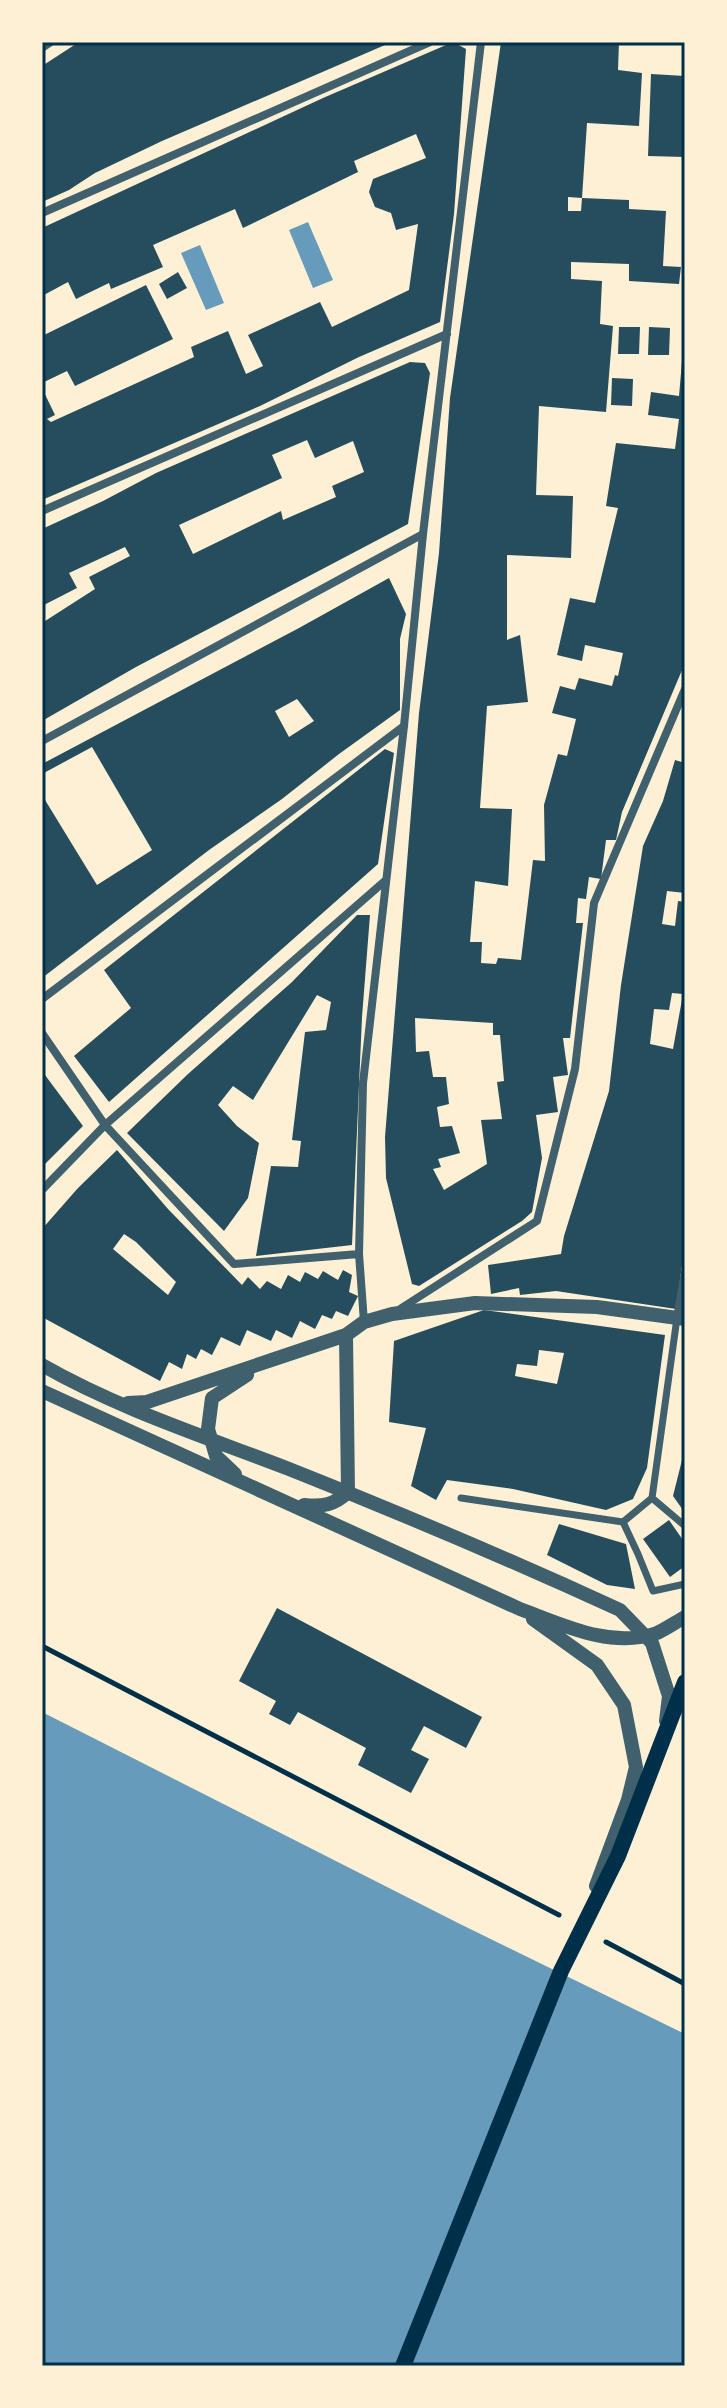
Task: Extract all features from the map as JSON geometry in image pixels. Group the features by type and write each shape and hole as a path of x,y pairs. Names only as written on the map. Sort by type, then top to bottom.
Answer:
{"main road":[{"path":"403,2366 561,1971 614,1854 685,1682"}],"street":[{"path":"42,48 51,42"},
{"path":"42,213 430,42"},
{"path":"364,1322 359,1254 363,1083 481,42"},
{"path":"42,511 447,334"},
{"path":"42,741 423,534"},
{"path":"392,1314 537,1221 575,1069 594,903 685,689"},
{"path":"42,999 404,726"},
{"path":"42,1190 105,1125 386,880"},
{"path":"42,1033 105,1125 234,1264 359,1254"},
{"path":"461,1498 623,1522 652,1498 681,1318 685,1272"},
{"path":"121,1403 147,1402 264,1364 346,1335 364,1322 392,1314 475,1303 597,1307 681,1318"},
{"path":"288,1503 322,1507 337,1502 348,1492 346,1335"},
{"path":"243,1482 216,1456 208,1429 212,1398 264,1364"},
{"path":"42,1365 121,1403 348,1492 620,1610 652,1643 669,1696 665,1730"},
{"path":"42,1391 520,1609 594,1636 628,1638 656,1633 685,1617"},
{"path":"652,1498 685,1526"},
{"path":"623,1522 653,1591 685,1584"},
{"path":"520,1609 597,1665 624,1705 636,1767 614,1854"}],"path":[{"path":"42,1646 561,1915"},
{"path":"597,1937 685,1984"}],"water":[{"path":"308,222 333,280 313,288 289,230"},
{"path":"200,245 224,303 206,310 181,253"},
{"path":"42,1712 685,2034 685,2366 42,2366"}],"building":[{"path":"79,42 392,42 162,141 42,202 42,66"},
{"path":"453,42 466,49 454,214 440,322 359,357 260,406 42,500 42,388 55,415 47,419 51,422 194,357 191,347 228,331 246,374 263,366 248,335 320,302 332,327 409,290 418,224 396,230 391,213 375,207 369,192 373,179 426,158 416,134 354,161 358,172 243,228 235,209 153,245 163,267 111,289 109,283 76,299 68,282 42,296 42,228 323,98"},
{"path":"501,42 619,42 618,70 642,73 639,126 587,123 582,198 629,200 629,209 666,211 663,266 681,267 679,284 629,281 629,264 571,262 571,279 602,281 600,324 613,326 606,412 539,406 536,495 573,496 571,558 507,555 507,640 520,635 528,702 487,706 480,808 512,809 508,886 475,881 470,942 482,942 481,963 496,964 498,958 521,960 533,860 545,861 544,805 558,754 567,756 576,719 552,713 560,686 575,690 579,678 612,686 615,675 618,676 623,653 585,645 582,661 557,655 570,598 595,603 618,508 606,506 616,443 675,449 679,419 648,415 651,392 679,396 683,350 685,663 622,812 616,840 606,840 601,879 589,877 586,899 578,898 576,923 583,923 570,1038 563,1038 568,1075 553,1077 558,1112 536,1115 542,1158 532,1212 419,1286 412,1284 386,1178 385,1137 419,713 439,553 450,398","holes":["568,197 582,198 581,211 568,211","415,1018 493,1023 493,1035 500,1035 504,1081 497,1082 502,1119 481,1120 487,1164 444,1190 433,1169 441,1167 438,1159 460,1153 452,1126 440,1127 437,1107 449,1104 446,1077 433,1077 429,1051 416,1052"]},
{"path":"651,74 685,76 685,157 648,156"},
{"path":"178,272 187,288 167,299 159,284"},
{"path":"146,285 173,339 75,386 67,371 42,383 42,336"},
{"path":"619,327 640,327 639,354 618,354"},
{"path":"649,327 670,328 669,355 648,355"},
{"path":"410,362 425,363 430,373 408,524 136,667 42,721 42,623 95,589 89,577 130,556 125,547 69,573 77,588 42,606 42,529 156,473","holes":["307,440 315,458 353,441 364,472 332,486 336,497 283,520 281,511 193,554 179,525 282,478 272,455"]},
{"path":"612,378 633,379 632,406 611,405"},
{"path":"389,578 406,614 400,639 400,710 42,978 42,795 97,885 152,850 92,747 42,774 42,764","holes":["297,699 314,721 289,737 275,711"]},
{"path":"385,749 394,753 378,864 109,1102 74,1056 131,1008 104,970"},
{"path":"675,760 685,763 685,893 667,891 662,924 675,926 678,901 685,902 685,1244 676,1309 556,1291 520,1295 519,1288 491,1294 488,1265 561,1254 609,1091 621,985 643,846 663,801","holes":["672,993 683,994 673,1049 650,1044 654,1009 669,1010"]},
{"path":"357,915 370,915 362,1017 352,1245 256,1256 271,1166 298,1167 301,1141 292,1140 305,1032 326,1030 331,1002 317,995 253,1100 233,1086 218,1105 237,1126 259,1143 248,1198 224,1231 127,1133 292,982"},
{"path":"42,1071 83,1126 42,1167"},
{"path":"117,1150 168,1209 242,1285 248,1277 260,1289 267,1281 281,1289 288,1275 300,1282 305,1272 318,1279 323,1271 338,1280 343,1270 352,1275 349,1292 358,1296 348,1316 336,1311 332,1319 322,1315 315,1329 300,1321 292,1338 276,1330 271,1341 247,1330 240,1346 221,1337 212,1355 201,1349 196,1359 187,1354 182,1369 169,1362 160,1381 42,1317 42,1229","holes":["124,1234 176,1282 168,1295 113,1249"]},
{"path":"484,1310 665,1335 647,1468 633,1499 606,1510 513,1489 447,1480 436,1500 411,1486 426,1428 389,1422 394,1341","holes":["539,1350 564,1353 557,1384 515,1376 517,1364 537,1366"]},
{"path":"685,1452 685,1513 673,1496"},
{"path":"669,1520 685,1543 685,1566 670,1577 643,1539"},
{"path":"559,1524 626,1544 635,1589 607,1585 547,1555"},
{"path":"277,1608 482,1717 466,1748 424,1726 411,1750 429,1759 411,1793 358,1765 366,1748 298,1712 290,1725 269,1714 276,1701 239,1681"}]}
